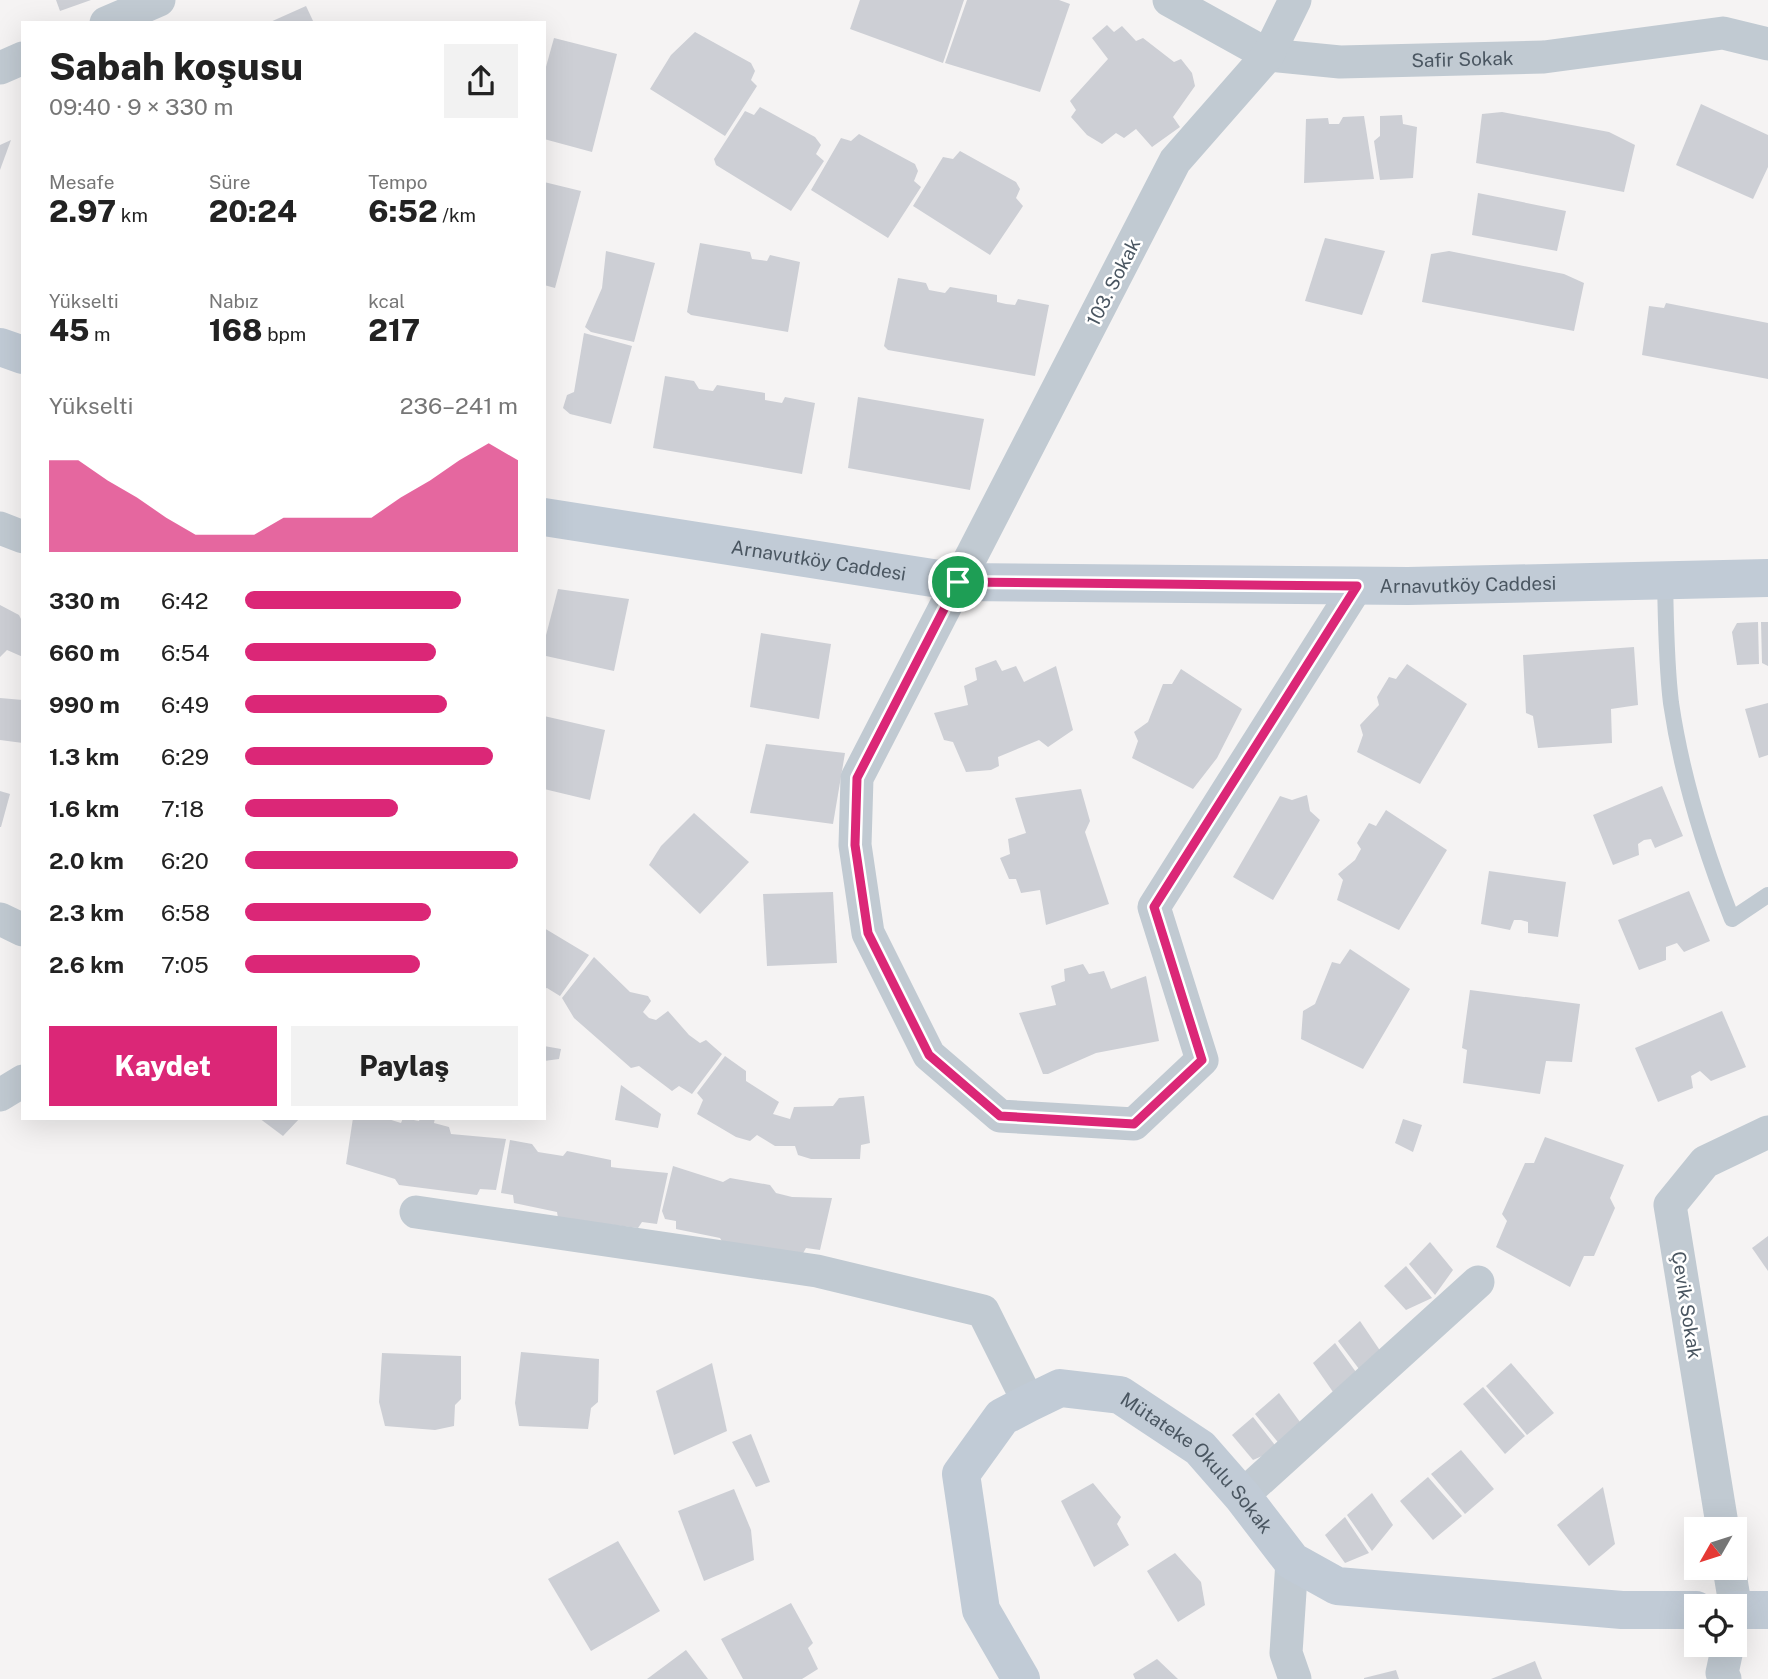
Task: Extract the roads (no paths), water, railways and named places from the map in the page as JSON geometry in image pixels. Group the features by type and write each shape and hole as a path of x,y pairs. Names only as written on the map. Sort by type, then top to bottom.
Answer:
{"street":[{"path":"111,21 159,0"},
{"name":"Safir Sokak","path":"1169,0 1268,55 1340,62 1544,57 1723,33 1768,44"},
{"name":"103. Sokak","path":"1294,0 1268,55 1175,161 857,778 855,845 868,933 929,1055 1000,1116 1134,1124 1202,1060 1154,907 1357,586"},
{"path":"0,68 21,59"},
{"path":"0,347 21,354"},
{"name":"Arnavutköy Caddesi","path":"546,517 958,582 1357,586 1768,578"},
{"path":"0,528 21,536"},
{"path":"0,919 21,929"},
{"path":"0,1095 21,1082"},
{"name":"Çevik Sokak","path":"1721,1517 1670,1205 1705,1161 1768,1132"},
{"path":"416,1212 817,1271 983,1311 1028,1403"},
{"path":"1242,1496 1478,1282"},
{"name":"Mütateke Okulu Sokak","path":"1021,1679 981,1610 961,1474 1002,1417 1060,1388 1120,1395 1200,1448 1242,1496 1292,1561 1337,1586 1622,1610 1684,1610"},
{"path":"1292,1561 1286,1653 1294,1679"},
{"path":"1725,1679 1722,1673 1727,1657"}],"lane":[{"path":"1665,580 1671,701 1688,787 1712,867 1732,919 1768,895"}]}
